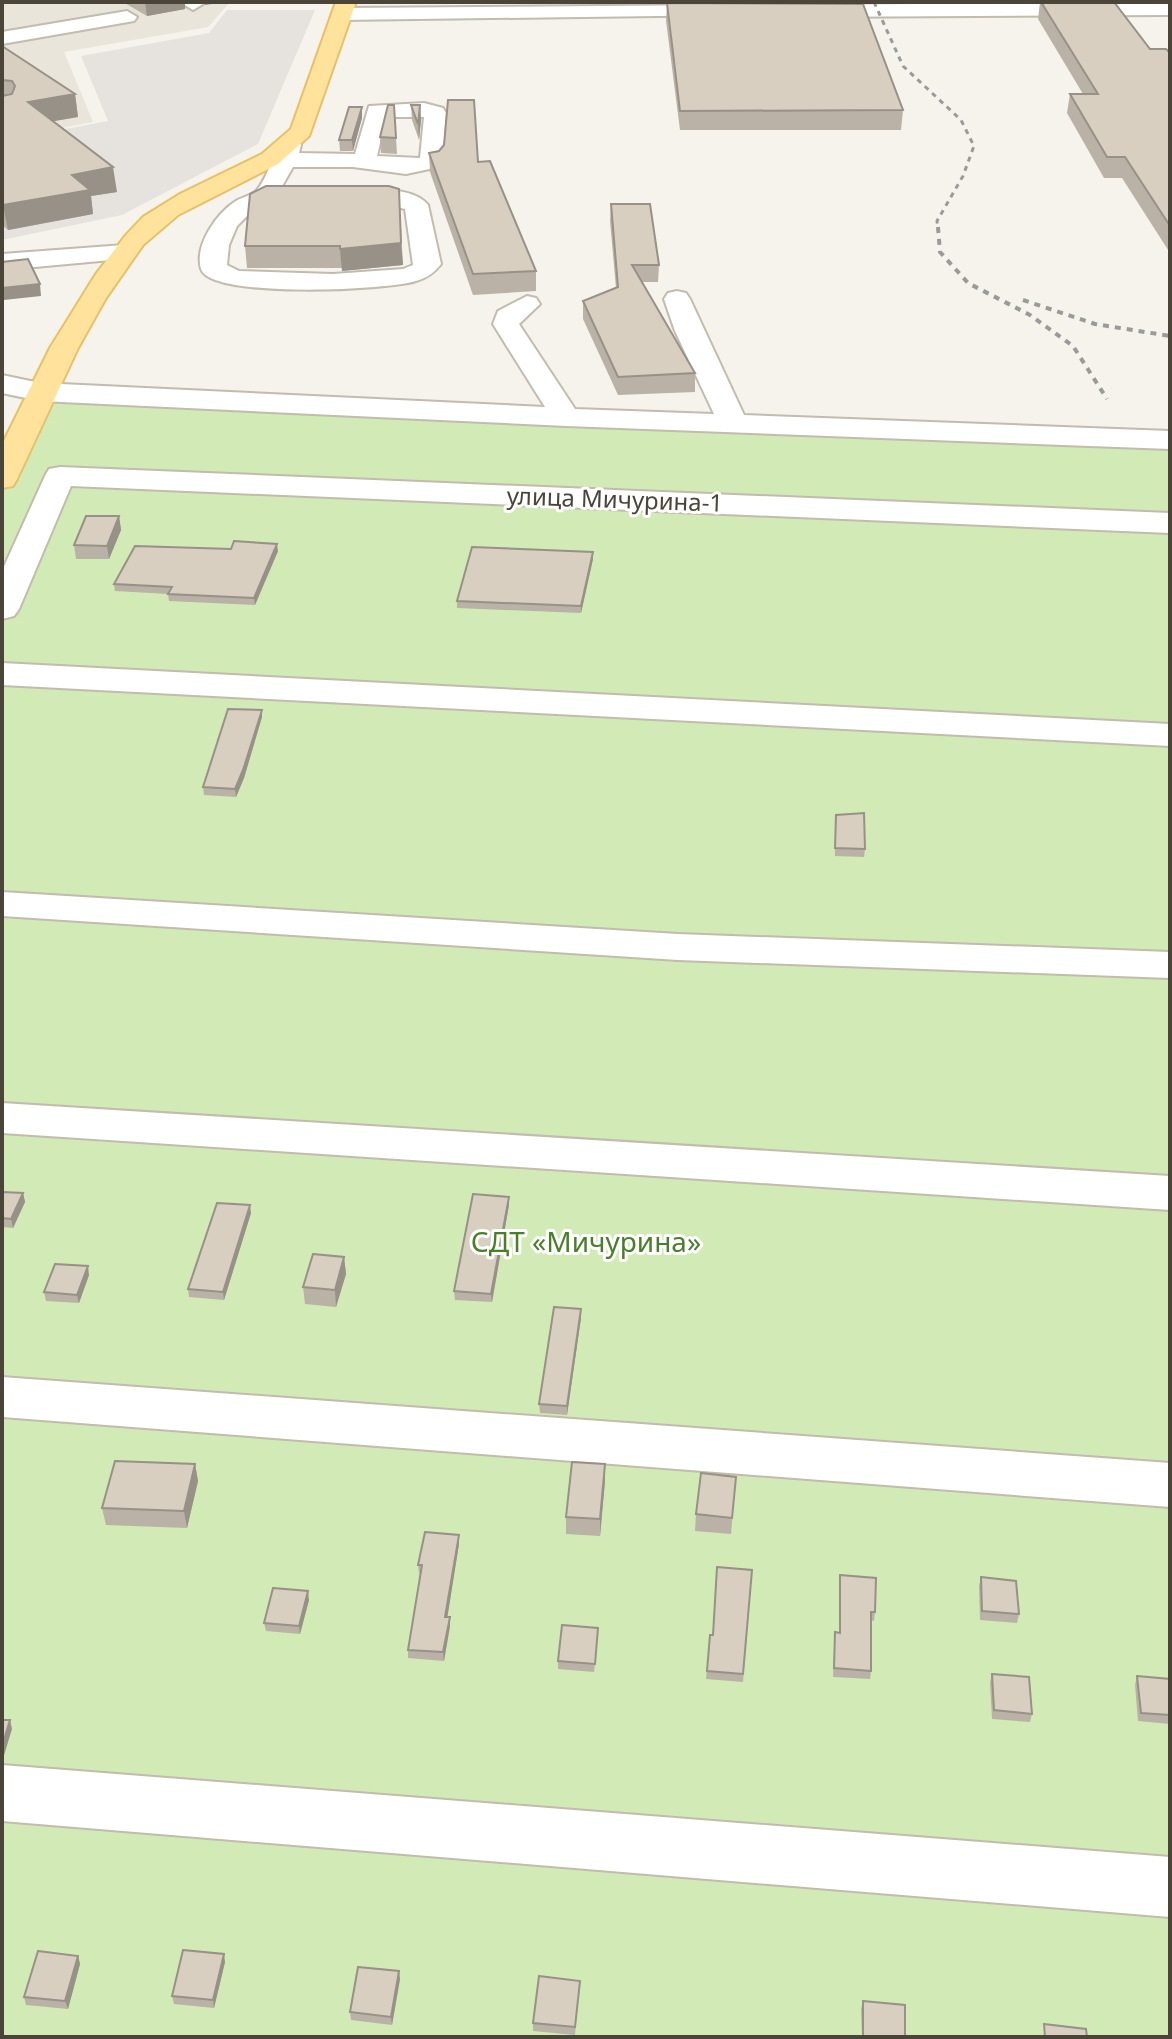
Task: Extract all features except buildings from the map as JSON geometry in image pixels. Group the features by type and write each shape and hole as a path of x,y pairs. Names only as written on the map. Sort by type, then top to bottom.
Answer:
{"main road":[{"path":"2,479 40,392 78,320 124,253 150,223 187,198 275,156 288,153 301,131 344,8"}],"street":[{"path":"791,11 1123,5 1170,9"},
{"path":"344,8 743,11"},
{"path":"2,38 127,17"},
{"path":"265,197 288,153 364,161"},
{"path":"292,198 265,197 246,202 220,230 212,251 214,269 221,274 260,282 333,282 407,276 428,264 416,205 393,197 320,198"},
{"path":"2,262 124,253"},
{"path":"677,299 705,367 725,400 732,423"},
{"path":"527,304 507,317 506,324 566,417"},
{"path":"2,384 40,392 566,417 1170,440"},
{"name":"улица Мичурина-1","path":"2,609 60,476 1170,523"},
{"path":"2,674 1170,735"},
{"path":"2,904 678,947 1170,965"},
{"path":"2,1118 1170,1193"},
{"path":"2,1397 1170,1485"},
{"path":"2,1793 1170,1887"}],"shaded area":[{"path":"2,2 230,2 208,27 64,52 93,122 2,139"},
{"path":"227,10 315,10 258,144 122,215 2,240 2,141 108,121 81,56 209,33"}],"green space":[{"name":"СДТ «Мичурина»","path":"46,399 1170,447 1170,2037 2,2037 2,447 9,431"}],"railway":[{"path":"874,2 903,66 961,120 974,146 963,176 937,221 938,229"},
{"path":"938,227 940,252 968,283 1030,315 1073,346 1107,399"},
{"path":"1023,300 1095,324 1170,336"}]}
